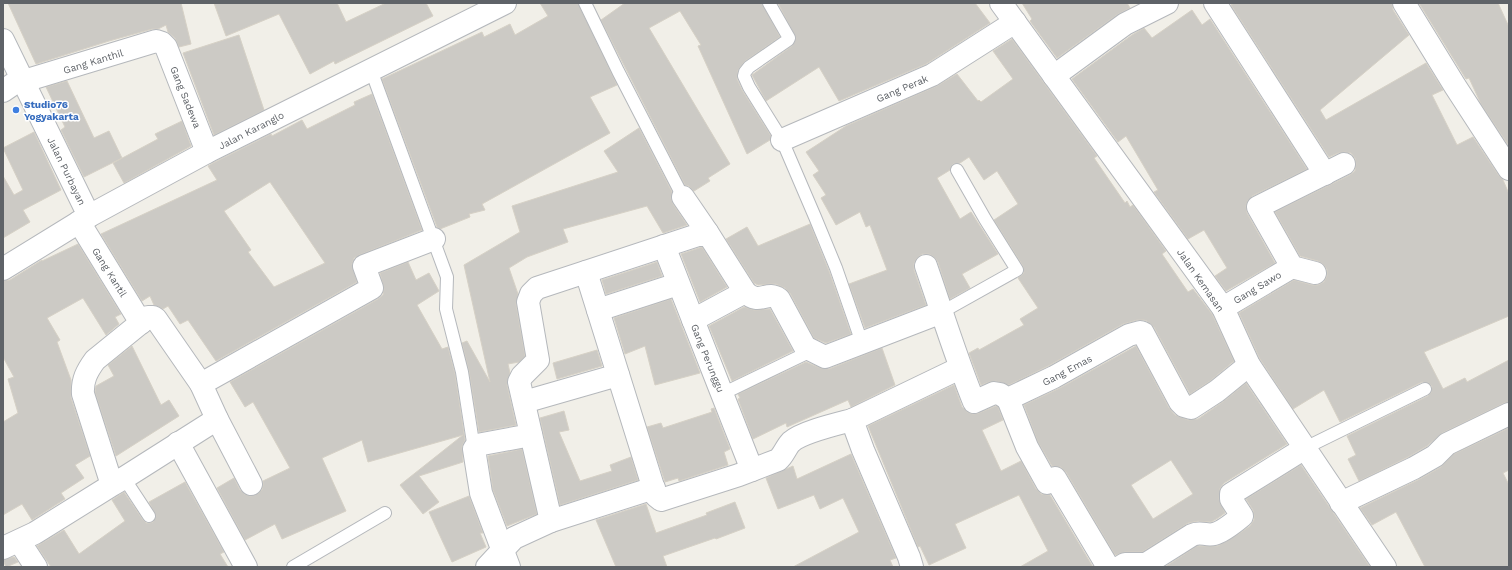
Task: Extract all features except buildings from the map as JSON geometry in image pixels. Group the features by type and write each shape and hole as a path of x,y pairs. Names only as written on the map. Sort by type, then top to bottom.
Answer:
{"street":[{"name":"Jalan Karanglo","path":"3,268 84,219 207,152 371,70 478,9 505,3"},
{"name":"Jalan Kemasan","path":"1001,3 1223,308 1249,365 1385,567"},
{"path":"1054,76 1125,24 1167,3"},
{"path":"1215,3 1334,169 1258,207 1292,267 1315,273"},
{"path":"1404,3 1508,166"},
{"name":"Gang Perak","path":"782,140 932,75 1015,22"},
{"name":"Jalan Purbayan","path":"3,40 23,80 84,219"},
{"name":"Gang Kanthil","path":"3,91 23,80 156,41 162,43"},
{"name":"Gang Sadewa","path":"162,43 166,47 207,152"},
{"path":"683,197 745,292 750,297 756,299 772,296 779,299 805,347 811,351 825,357 942,312"},
{"name":"Gang Kantil","path":"84,219 141,323"},
{"path":"551,522 519,382 522,376 538,360 528,302 531,294 537,288 707,232"},
{"path":"201,384 371,289 372,286 364,266 434,240"},
{"name":"Gang Perunggu","path":"664,246 752,470"},
{"path":"926,266 960,368 974,402 994,393 1000,394 1008,399 1027,447 1047,483 1055,478 1108,567"},
{"name":"Gang Sawo","path":"1223,308 1292,267"},
{"path":"586,272 656,496 661,500 778,460 783,456 791,442 801,436 852,420 960,368"},
{"path":"598,310 678,284"},
{"path":"693,320 745,292"},
{"path":"118,481 83,394 82,384 88,369 95,360 148,317 153,317 156,319 201,384 217,419 251,484"},
{"name":"Gang Emas","path":"1008,399 1054,378 1140,332 1143,333 1180,402 1191,408 1217,391 1249,365"},
{"path":"524,402 618,375"},
{"path":"1341,503 1414,468 1435,456 1447,444 1509,414"},
{"path":"36,567 11,544 35,533 217,419"},
{"path":"852,420 912,567"},
{"path":"506,559 481,493 474,448 477,446 531,435"},
{"path":"178,443 246,567"},
{"path":"1120,567 1125,564 1146,564 1192,535 1199,533 1214,534 1228,526 1242,516 1230,496 1231,494 1305,448"},
{"path":"487,567 506,559 514,538 551,522 654,488"}],"lane":[{"path":"585,3 618,71 683,197"},
{"path":"769,3 789,38 749,67 744,76 749,87 782,140 836,268 862,343"},
{"path":"371,70 447,277 446,309 462,372 474,448"},
{"path":"942,312 1017,270 956,170"},
{"path":"722,394 811,351"},
{"path":"1305,448 1425,389"},
{"path":"118,481 149,516"},
{"path":"293,567 384,513"}],"place":[{"name":"Studio76 Yogyakarta","path":"16,110"}]}
